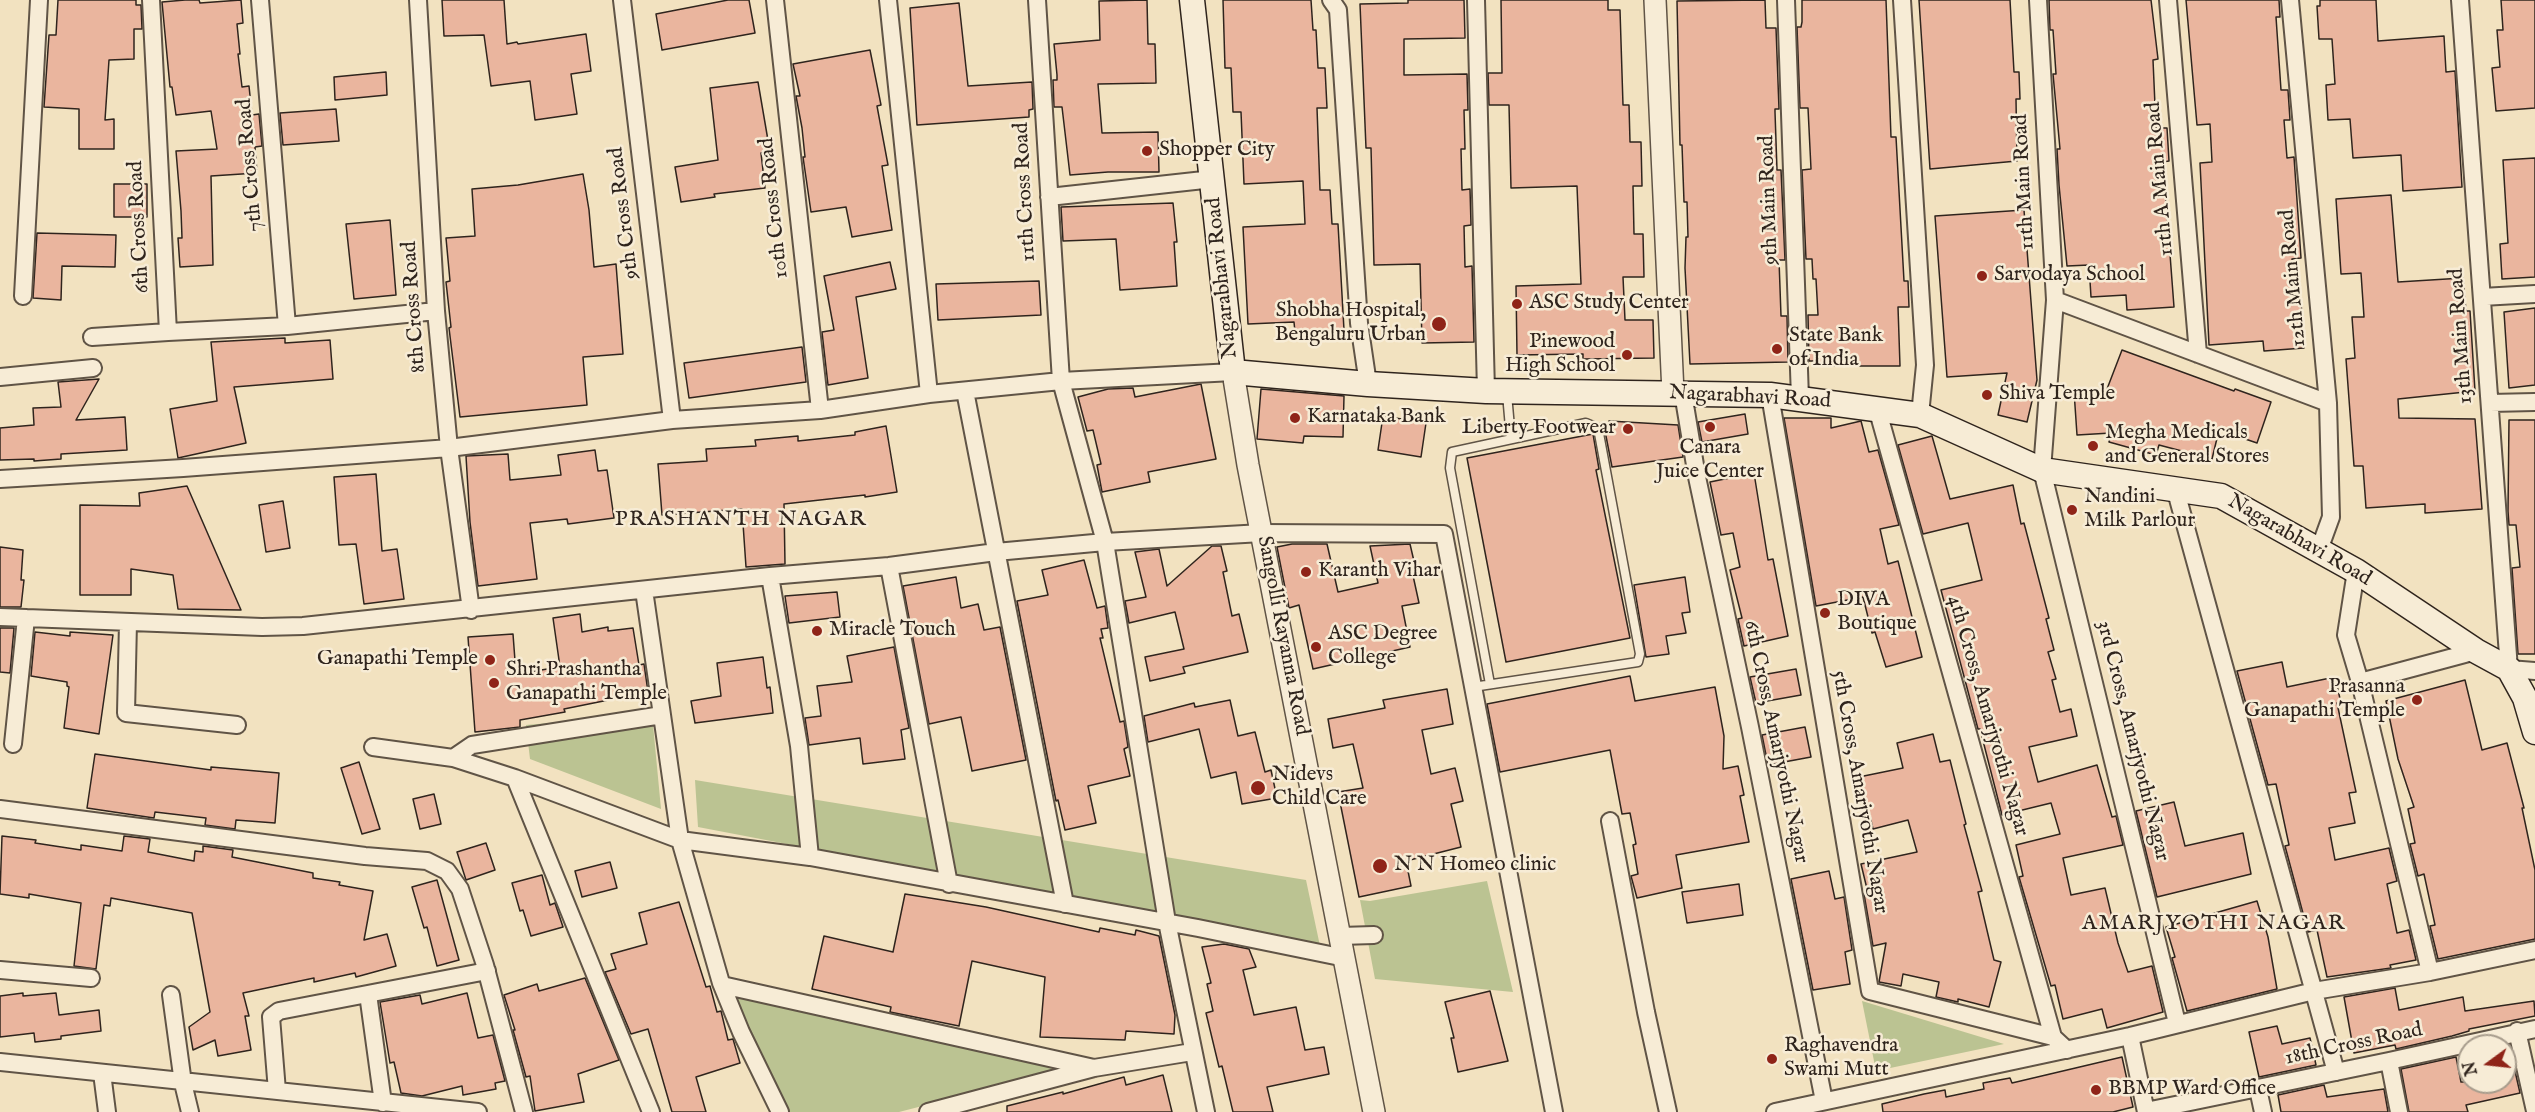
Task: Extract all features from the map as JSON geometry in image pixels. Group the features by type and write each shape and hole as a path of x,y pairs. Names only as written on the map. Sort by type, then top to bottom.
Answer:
{"main road":[{"name":"Nagarabhavi Road","path":"1192,0 1233,372 1368,384 1497,391 1770,395 1920,414 2042,470 2221,496 2356,571 2476,651 2510,669"},
{"path":"2510,669 2525,698 2535,732"}],"street":[{"path":"23,296 39,0"},
{"name":"6th Cross Road","path":"151,0 168,332"},
{"name":"7th Cross Road","path":"260,0 287,326"},
{"name":"8th Cross Road","path":"418,0 436,311 449,448 471,610"},
{"name":"9th Cross Road","path":"622,0 672,420"},
{"name":"10th Cross Road","path":"776,0 820,411"},
{"path":"888,0 929,394"},
{"name":"11th Cross Road","path":"1037,0 1061,381 1105,542 1167,922 1206,1112"},
{"path":"1331,0 1338,10 1359,323 1368,384"},
{"path":"1476,0 1497,391"},
{"path":"1655,0 1678,393"},
{"name":"9th Main Road","path":"1786,0 1800,398"},
{"path":"1902,0 1925,365 1920,414"},
{"name":"11th Main Road","path":"2038,0 2055,300 2042,470"},
{"name":"11th A Main Road","path":"2168,0 2198,354"},
{"name":"12th Main Road","path":"2290,0 2328,403 2331,517 2319,550"},
{"name":"13th Main Road","path":"2460,0 2510,669"},
{"path":"1049,197 1213,178"},
{"path":"2482,297 2535,294"},
{"path":"2055,300 2328,403"},
{"path":"92,336 287,326 436,311"},
{"path":"0,377 93,368"},
{"path":"0,479 449,448 672,420 820,411 929,394 1061,381 1233,372"},
{"name":"Sangolli Rayanna Road","path":"1233,372 1248,465 1374,1112"},
{"path":"964,391 1065,904"},
{"name":"6th Cross, Amarjyothi Nagar","path":"1678,393 1753,739 1818,1105"},
{"name":"5th Cross, Amarjyothi Nagar","path":"1770,395 1870,991 2053,1037 2067,1050"},
{"path":"2490,403 2535,402"},
{"name":"4th Cross, Amarjyothi Nagar","path":"1877,408 2053,1037"},
{"name":"3rd Cross, Amarjyothi Nagar","path":"2042,470 2178,1023"},
{"path":"2175,488 2336,1072"},
{"path":"0,617 262,627 303,626 1105,542 1262,533 1444,534 1554,1112"},
{"path":"889,566 949,884"},
{"path":"2356,571 2346,635 2360,682 2430,972"},
{"path":"770,576 799,746 810,857"},
{"path":"644,590 680,840 709,947 722,985 741,1032 780,1112"},
{"path":"13,744 26,618"},
{"path":"128,622 126,714 237,725"},
{"path":"2360,682 2476,651"},
{"path":"2510,669 2535,671"},
{"path":"453,758 472,745 662,715"},
{"path":"373,747 453,758 515,778 680,840 810,857 1167,922 1345,958"},
{"path":"515,778 651,1112"},
{"path":"0,809 365,856 427,861 447,871 460,889 487,971 524,1112"},
{"path":"1610,821 1646,1012 1668,1112"},
{"path":"1340,936 1374,935"},
{"path":"1775,1112 1818,1105 2130,1036 2314,991 2430,972 2535,951"},
{"path":"0,970 91,978"},
{"path":"277,1091 271,1017 279,1011 487,971"},
{"path":"722,985 1094,1068"},
{"path":"368,994 383,1103"},
{"path":"171,995 183,1083 190,1112"},
{"name":"18th Cross Road","path":"2146,1111 2535,1029"},
{"path":"2517,1031 2535,1111"},
{"path":"2130,1036 2146,1111"},
{"path":"928,1112 1094,1068 1192,1052"},
{"path":"2389,1061 2399,1112"},
{"path":"0,1062 183,1083 478,1112"},
{"path":"102,1073 107,1112"},
{"path":"2258,1089 2263,1112"}],"lane":[{"path":"1497,391 1511,439"},
{"path":"1473,687 1638,662 1640,654 1598,428 1586,423 1452,452 1450,468 1490,684"}],"green space":[{"path":"652,714 661,809 530,759 526,725"},
{"path":"695,780 1306,880 1320,946 698,827"},
{"path":"1487,881 1513,992 1375,979 1360,900 1370,901"},
{"path":"734,995 1070,1068 899,1112 789,1112"},
{"path":"1862,1001 2004,1044 1876,1071"}],"building":[{"path":"58,0 136,0 136,5 141,5 142,29 134,29 134,59 109,60 105,120 114,119 114,149 79,149 79,109 44,107 49,35 56,35"},
{"path":"199,0 200,3 241,0 243,23 237,24 242,87 249,86 252,115 259,114 262,146 255,147 257,173 211,176 213,265 180,267 178,238 182,238 176,151 217,149 211,111 176,115 172,87 170,87 162,2"},
{"path":"442,0 504,0 507,44 586,34 591,71 571,74 577,114 535,120 530,81 491,86 484,35 444,36"},
{"path":"728,0 749,0 755,33 662,50 656,14"},
{"path":"1147,0 1148,44 1155,44 1156,83 1098,84 1102,133 1158,132 1159,172 1070,175 1062,107 1054,107 1053,80 1057,80 1057,75 1054,44 1100,40 1099,1"},
{"path":"1223,0 1311,0 1313,30 1316,30 1318,68 1325,68 1327,108 1317,108 1320,190 1330,190 1332,224 1338,224 1344,330 1295,332 1294,322 1248,324 1243,227 1305,224 1303,181 1244,184 1241,112 1233,112 1231,68 1225,68"},
{"path":"1408,0 1464,0 1465,38 1404,39 1404,75 1467,74 1468,110 1464,110 1465,149 1461,149 1462,190 1470,189 1471,225 1464,226 1465,267 1472,266 1474,342 1422,343 1420,264 1374,265 1371,148 1366,148 1360,4 1408,3"},
{"path":"1501,0 1608,0 1608,10 1620,10 1623,105 1629,105 1630,142 1641,142 1642,186 1633,186 1634,234 1643,234 1644,277 1623,277 1625,320 1653,320 1654,358 1583,359 1583,354 1517,355 1516,286 1581,284 1577,186 1511,188 1509,105 1489,105 1488,73 1502,73"},
{"path":"1765,0 1766,28 1776,28 1779,109 1775,109 1777,170 1781,170 1785,260 1779,260 1781,316 1787,316 1788,362 1690,364 1685,268 1686,237 1688,237 1687,202 1684,202 1682,145 1680,145 1677,1"},
{"path":"1802,0 1886,0 1891,137 1896,137 1904,281 1908,281 1909,307 1898,307 1900,366 1819,366 1819,361 1809,361 1808,315 1818,315 1816,279 1813,279 1812,259 1806,259 1802,170 1811,169 1808,108 1800,108 1797,27 1801,27 1802,22"},
{"path":"1919,0 2010,0 2014,72 2019,72 2020,99 2016,99 2017,161 1930,169"},
{"path":"2049,0 2151,0 2158,59 2153,60 2156,128 2167,128 2169,161 2163,162 2174,307 2127,310 2126,295 2091,297 2089,265 2067,266 2059,185 2057,149 2060,149 2053,74 2056,74 2053,30 2050,30"},
{"path":"2186,0 2279,0 2280,17 2276,17 2281,90 2288,90 2290,120 2284,120 2287,158 2294,157 2301,258 2292,259 2295,302 2301,302 2304,348 2264,351 2263,341 2209,345 2200,163 2212,162 2210,124 2197,125"},
{"path":"2320,0 2376,0 2378,41 2444,36 2446,72 2455,71 2462,187 2403,191 2401,155 2353,158 2350,119 2328,120 2326,85 2335,84 2332,39 2319,39 2317,6 2320,6"},
{"path":"2501,0 2535,0 2535,108 2496,111 2492,68 2500,67 2497,30 2503,30"},
{"path":"959,3 968,86 1032,82 1033,109 1029,110 1029,117 917,125 910,8"},
{"path":"870,50 881,105 877,106 888,165 882,166 892,230 852,237 846,207 811,212 803,157 805,157 802,128 796,96 800,96 793,64"},
{"path":"386,72 387,95 335,100 334,77"},
{"path":"758,82 770,152 761,153 765,188 714,194 715,197 681,202 675,167 718,160 710,88"},
{"path":"336,109 339,141 283,145 280,113"},
{"path":"2535,158 2535,277 2502,279 2500,244 2508,243 2503,160"},
{"path":"583,174 594,267 616,264 623,354 583,357 587,405 460,417 449,328 451,327 446,282 450,281 446,238 475,236 472,189 518,185"},
{"path":"114,184 147,184 147,217 114,217"},
{"path":"2391,195 2398,282 2463,278 2466,311 2470,311 2475,391 2398,399 2399,418 2475,419 2482,509 2425,513 2425,504 2366,508 2363,466 2354,466 2346,359 2355,358 2352,317 2364,317 2361,273 2341,274 2336,199"},
{"path":"1173,203 1177,242 1174,242 1177,286 1120,290 1116,239 1063,241 1061,207"},
{"name":"Sarvodaya School","path":"2024,210 2037,380 2027,422 1998,415 2007,373 1947,377 1935,216"},
{"path":"390,220 396,295 354,299 346,224"},
{"path":"37,233 116,235 115,267 62,266 61,300 33,298"},
{"path":"890,262 896,289 856,297 868,378 828,385 822,332 834,330 824,276"},
{"path":"1039,281 1041,315 938,320 936,284"},
{"path":"2535,308 2535,385 2509,388 2504,312"},
{"path":"285,338 285,343 330,340 333,379 234,387 246,443 178,458 170,409 217,401 211,342"},
{"path":"802,347 806,382 689,398 684,363"},
{"path":"2122,350 2234,391 2235,389 2271,402 2257,443 2219,430 2212,459 2159,445 2156,455 2109,442 2111,433 2077,435 2074,391 2107,389"},
{"path":"99,379 76,420 125,417 127,450 61,454 61,459 0,460 0,428 34,425 33,408 61,407 58,382"},
{"path":"1201,384 1216,459 1148,472 1150,482 1102,492 1097,465 1101,464 1093,430 1087,431 1078,397 1108,389 1133,388 1135,397"},
{"path":"1261,389 1344,396 1343,437 1304,436 1303,443 1257,439"},
{"path":"1745,414 1748,434 1702,442 1698,422"},
{"path":"1383,416 1426,423 1421,457 1378,450"},
{"path":"1784,418 1831,418 1831,428 1861,421 1869,452 1878,450 1899,525 1880,529 1888,564 1898,561 1922,657 1886,667 1875,632 1872,633 1863,597 1816,606"},
{"path":"2509,420 2535,420 2535,654 2518,654 2512,568 2520,567 2516,525 2509,525"},
{"path":"1609,421 1678,425 1683,457 1612,467 1605,431 1611,430"},
{"path":"886,426 897,492 784,504 785,564 746,567 742,509 662,515 658,464 707,461 706,449 756,446 755,440 798,436 798,441 855,435 855,432"},
{"path":"1593,434 1599,469 1596,470 1630,638 1506,662 1467,458"},
{"path":"1932,436 1950,499 2013,485 2021,524 2024,523 2049,618 2046,619 2054,650 2048,652 2056,679 2052,680 2060,712 2071,709 2077,736 2029,747 2038,782 2097,765 2112,817 2116,816 2123,845 2063,858 2071,895 2105,888 2118,943 2128,972 2152,966 2163,1012 2107,1028 2102,1009 2063,1019 2055,985 2051,986 2019,877 2023,876 2016,845 2060,834 2051,803 2002,815 1941,590 1982,580 1968,523 1923,534 1898,445"},
{"path":"595,450 598,471 607,470 614,518 568,524 567,519 530,523 537,579 478,586 470,522 466,456 508,454 510,480 561,475 558,455"},
{"path":"1754,473 1768,560 1773,559 1788,636 1744,646 1738,619 1742,618 1730,570 1740,567 1733,533 1721,535 1710,482"},
{"path":"376,474 382,551 397,549 404,599 364,604 356,544 339,545 334,477"},
{"path":"187,486 241,610 178,609 173,575 131,569 131,595 80,595 80,505 140,506 139,493"},
{"path":"283,501 290,548 266,552 259,505"},
{"path":"1292,544 1327,544 1338,592 1378,583 1370,546 1410,544 1416,570 1412,571 1419,603 1402,606 1410,647 1313,669 1299,605 1289,608 1277,547"},
{"path":"1212,546 1221,546 1227,571 1223,572 1232,616 1239,614 1248,652 1183,667 1185,673 1150,681 1145,657 1184,649 1175,612 1129,623 1125,601 1146,597 1135,552 1159,549 1167,586"},
{"path":"0,547 23,550 21,580 24,580 21,607 0,607"},
{"path":"1084,560 1097,608 1105,606 1108,628 1101,629 1103,638 1100,638 1120,722 1124,721 1128,747 1124,749 1130,776 1088,786 1096,823 1065,830 1058,800 1056,801 1017,601 1048,595 1042,570"},
{"path":"956,577 961,608 978,604 984,630 1000,627 1026,760 972,771 961,717 929,724 903,586"},
{"path":"1685,577 1690,612 1682,613 1686,633 1666,636 1669,654 1646,657 1634,585"},
{"path":"837,592 840,617 789,623 785,596"},
{"path":"580,614 582,632 608,627 608,631 633,628 639,665 644,664 648,692 564,709 565,712 520,720 520,727 475,732 468,637 513,634 516,674 560,667 553,618"},
{"path":"0,628 14,628 10,673 0,672"},
{"path":"35,632 70,636 70,632 113,635 99,734 64,728 69,687 67,682 31,676"},
{"path":"894,647 909,728 901,730 905,759 863,764 860,738 809,745 805,718 821,716 817,686 852,682 847,656"},
{"path":"763,657 773,713 695,723 691,701 721,696 717,663"},
{"path":"2282,662 2287,687 2335,677 2341,703 2337,703 2356,792 2349,793 2355,823 2329,828 2335,860 2389,848 2397,881 2387,884 2397,933 2409,930 2416,960 2390,965 2391,968 2327,977 2317,930 2308,932 2285,846 2289,845 2276,784 2268,785 2237,671"},
{"path":"1796,669 1801,695 1756,703 1750,677"},
{"path":"1630,676 1635,701 1715,687 1724,736 1723,769 1738,766 1744,795 1740,796 1749,842 1676,855 1682,888 1637,898 1631,876 1638,874 1633,845 1636,844 1630,813 1622,814 1610,750 1500,772 1487,704"},
{"path":"2465,680 2482,750 2507,743 2524,808 2522,808 2535,870 2535,939 2438,959 2430,926 2435,925 2424,874 2418,876 2410,844 2415,843 2408,809 2414,807 2398,759 2386,701"},
{"path":"1447,689 1453,724 1422,730 1431,774 1455,768 1463,801 1451,804 1461,847 1406,861 1411,886 1359,897 1338,792 1363,788 1353,744 1333,748 1328,719 1385,708 1383,700"},
{"path":"1230,700 1238,736 1255,732 1265,772 1271,770 1277,798 1242,804 1236,772 1211,778 1199,729 1148,742 1144,716 1194,703 1195,707"},
{"path":"1805,727 1811,757 1768,765 1762,735"},
{"path":"1933,734 1940,762 1950,760 1966,824 1964,825 1982,891 1978,892 1994,960 2001,962 1989,1007 1958,999 1958,1002 1936,997 1939,982 1903,974 1901,986 1879,982 1886,943 1873,946 1864,894 1868,893 1861,864 1917,852 1908,820 1873,829 1866,800 1859,801 1854,778 1903,768 1897,743"},
{"path":"95,754 211,770 211,767 279,773 275,823 236,820 235,829 205,825 206,818 155,812 154,818 87,808"},
{"path":"359,762 380,829 362,834 341,768"},
{"path":"434,794 441,824 420,829 413,799"},
{"path":"2174,802 2185,846 2243,833 2251,874 2157,897 2136,811"},
{"path":"2,836 36,840 35,843 81,850 81,845 122,851 124,836 150,839 148,852 194,861 195,851 203,852 203,846 233,850 232,857 313,873 313,878 340,882 339,885 373,891 364,940 387,934 396,966 356,977 355,973 314,982 314,978 243,993 249,1016 245,1016 251,1050 218,1056 215,1040 193,1050 189,1027 210,1012 192,913 111,898 110,906 104,905 96,969 74,966 81,903 29,894 29,898 0,894"},
{"path":"486,843 495,870 466,880 457,852"},
{"path":"610,862 617,888 582,897 575,871"},
{"path":"1829,871 1835,899 1844,897 1852,950 1845,952 1850,984 1813,990 1791,879"},
{"path":"542,875 550,905 555,903 563,927 531,936 523,910 520,911 512,883"},
{"path":"437,880 459,960 437,966 427,927 424,928 412,887"},
{"path":"1739,884 1743,915 1687,923 1682,892"},
{"path":"905,894 986,907 1099,932 1100,928 1135,935 1136,930 1159,936 1175,1015 1174,1034 1126,1031 1125,1040 1040,1037 1045,977 972,961 959,1026 890,1012 891,1007 812,989 824,936 893,952"},
{"path":"2257,901 2268,937 2277,989 2187,1011 2166,927"},
{"path":"679,902 706,987 710,986 717,1012 721,1011 728,1040 733,1039 740,1063 696,1077 706,1112 672,1112 648,1029 631,1034 605,972 616,969 611,954 647,944 639,913"},
{"path":"1224,944 1249,949 1256,967 1243,970 1254,1015 1296,1007 1305,1050 1324,1047 1329,1074 1267,1087 1273,1112 1233,1112 1222,1066 1219,1067 1206,1013 1213,1011 1207,984 1211,983 1202,947"},
{"path":"585,978 619,1060 578,1074 584,1102 535,1111 530,1076 526,1077 504,995 537,984 539,991"},
{"path":"2395,988 2399,1010 2463,997 2465,1011 2534,1001 2535,1016 2469,1029 2469,1031 2452,1036 2396,1049 2395,1045 2354,1053 2344,997"},
{"path":"1490,991 1508,1061 1458,1072 1451,1038 1454,1038 1445,1002"},
{"path":"23,993 23,996 56,993 59,1015 99,1010 101,1031 35,1042 34,1033 0,1037 0,996"},
{"path":"467,993 478,1038 493,1035 505,1081 495,1083 496,1089 463,1095 462,1086 422,1096 401,1093 394,1062 390,1063 380,1002 420,995 422,1004"},
{"path":"2277,1026 2282,1044 2310,1038 2316,1065 2259,1077 2249,1032"},
{"path":"2122,1057 2133,1107 2113,1112 1883,1112 1882,1104 1924,1094 1945,1090 1946,1097 1984,1089 1983,1083 2010,1078 2012,1083"},
{"path":"2456,1057 2457,1094 2516,1094 2466,1105 2468,1112 2409,1112 2401,1069"},
{"path":"1163,1075 1172,1112 1007,1112 1007,1106 1063,1092 1063,1094 1124,1077 1126,1085"},
{"path":"2324,1085 2327,1097 2384,1089 2388,1112 2281,1112 2278,1095"}],"place":[{"name":"Shopper City","path":"1147,151"},
{"name":"Sarvodaya School","path":"1982,276"},
{"name":"ASC Study Center","path":"1517,304"},
{"name":"Shobha Hospital, Bengaluru Urban","path":"1439,324"},
{"name":"State Bank of India","path":"1777,349"},
{"name":"Pinewood High School","path":"1627,355"},
{"name":"Shiva Temple","path":"1987,395"},
{"name":"Karnataka Bank","path":"1295,418"},
{"name":"Canara Juice Center","path":"1710,427"},
{"name":"Liberty Footwear","path":"1628,429"},
{"name":"Megha Medicals and General Stores","path":"2093,446"},
{"name":"Nandini Milk Parlour","path":"2072,510"},
{"name":"Karanth Vihar","path":"1306,572"},
{"name":"DIVA Boutique","path":"1825,613"},
{"name":"Miracle Touch","path":"817,631"},
{"name":"ASC Degree College","path":"1316,647"},
{"name":"Ganapathi Temple","path":"490,660"},
{"name":"Shri Prashantha Ganapathi Temple","path":"494,683"},
{"name":"Prasanna Ganapathi Temple","path":"2417,700"},
{"name":"Nidevs Child Care","path":"1258,788"},
{"name":"N N Homeo clinic","path":"1380,866"},
{"name":"Raghavendra Swami Mutt","path":"1772,1059"},
{"name":"BBMP Ward Office","path":"2096,1090"}],"district":[{"name":"PRASHANTH NAGAR","path":"741,520"},
{"name":"AMARJYOTHI NAGAR","path":"2214,924"}]}
